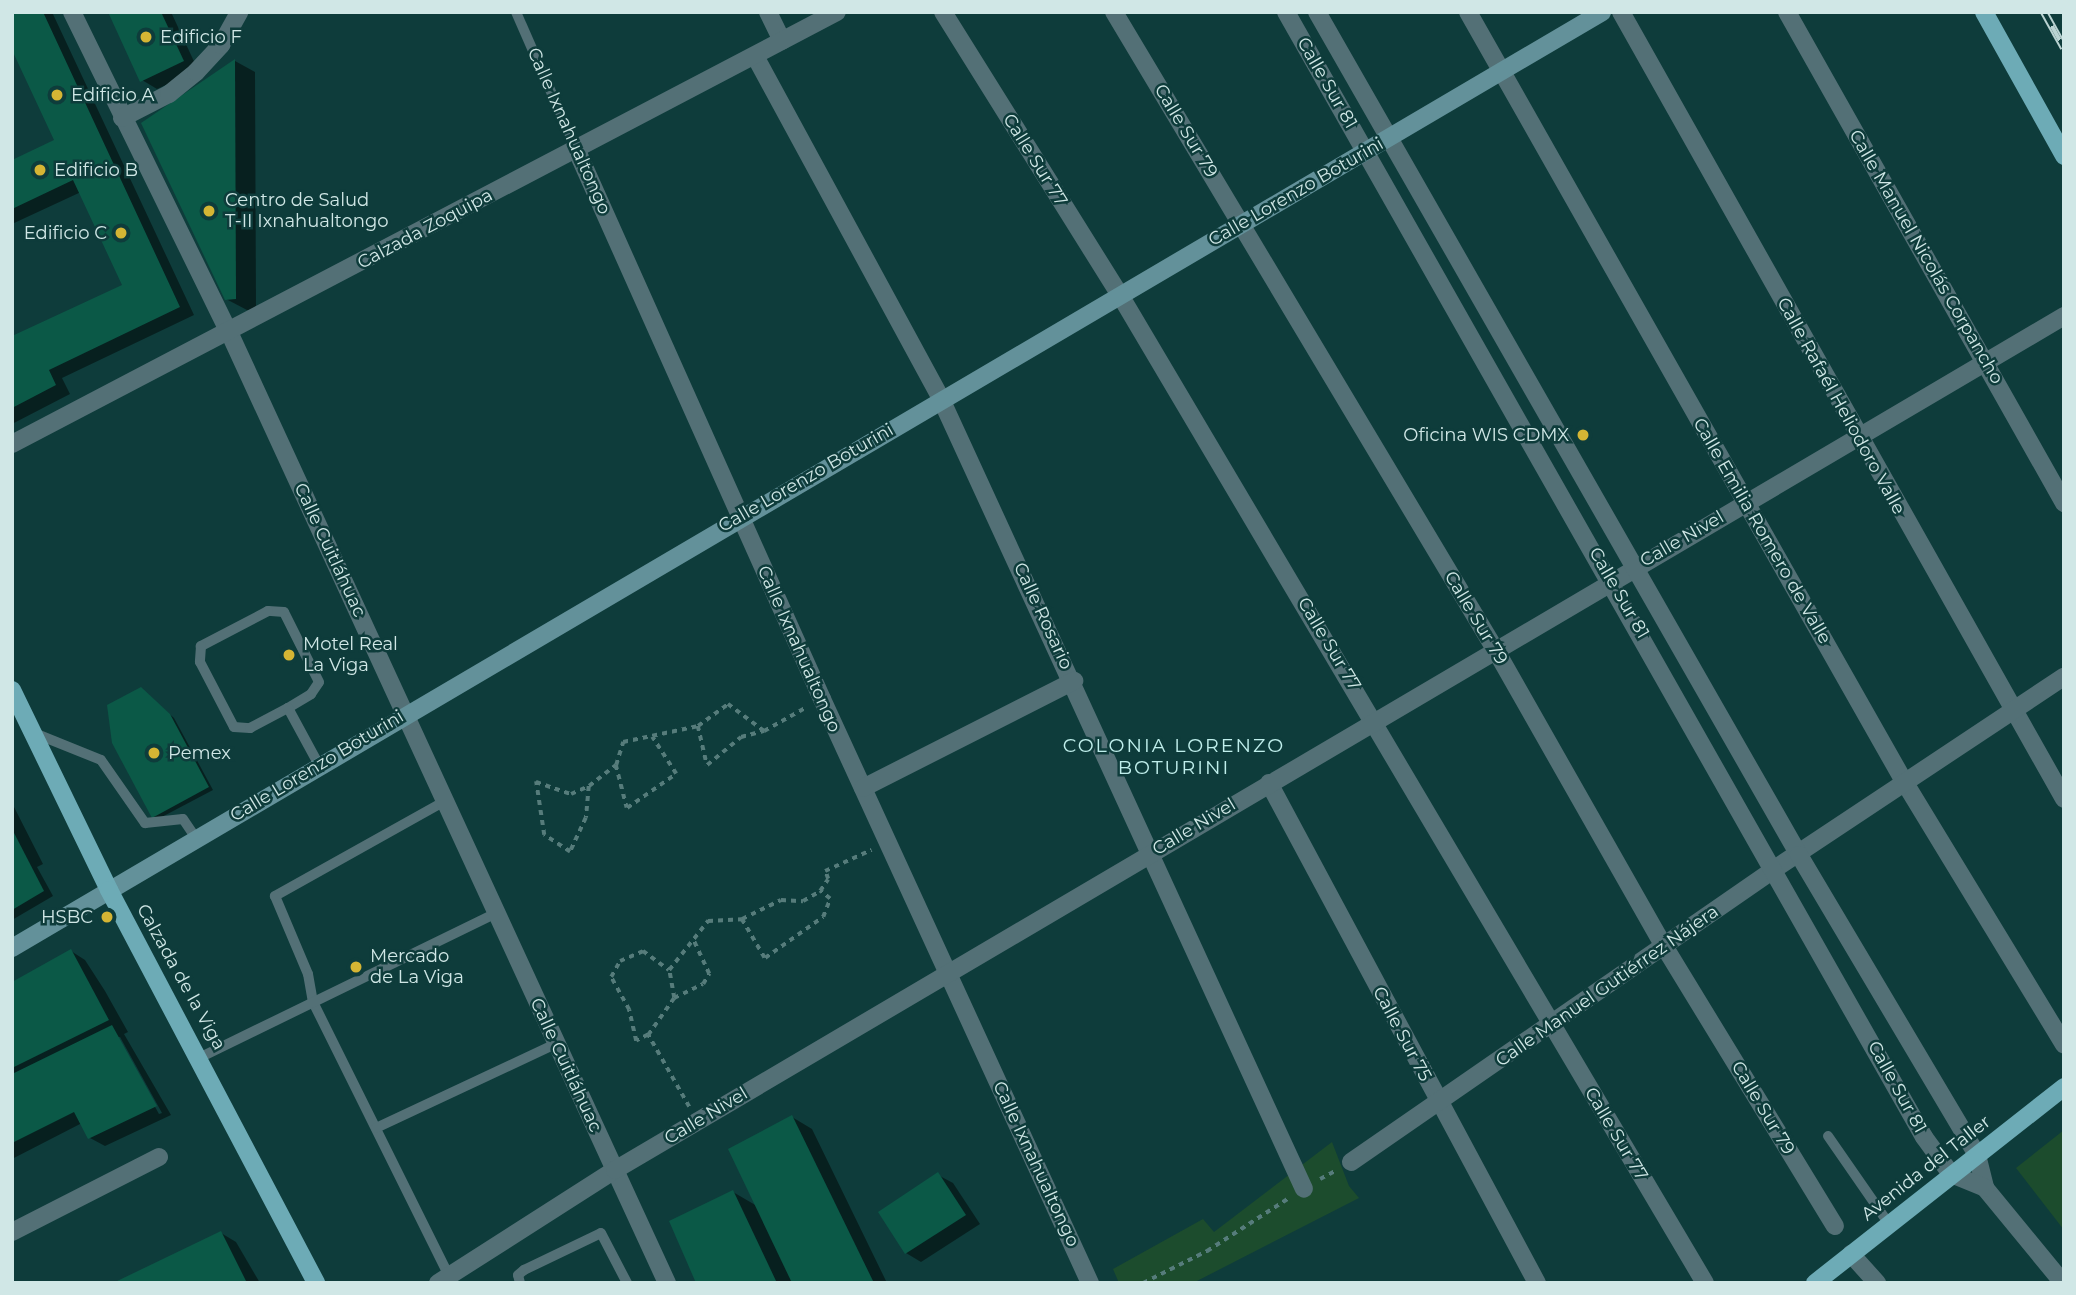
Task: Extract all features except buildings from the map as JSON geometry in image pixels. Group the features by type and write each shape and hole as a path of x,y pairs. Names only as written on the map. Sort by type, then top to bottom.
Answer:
{"main road":[{"name":"Calle Lorenzo Boturini","path":"12,948 405,713 1602,12"},
{"path":"1984,12 2064,156"},
{"name":"Calzada de la Viga","path":"12,690 109,890 201,1057 316,1283"},
{"name":"Avenida del Taller","path":"1815,1283 2064,1087"}],"street":[{"name":"Calle Cuitláhuac","path":"72,12 229,332 667,1283"},
{"path":"122,118 169,94 196,72 221,46 239,12"},
{"path":"768,12 782,41"},
{"name":"Calzada Zoquipa","path":"12,444 577,151 837,12"},
{"name":"Calle Sur 77","path":"943,12 1120,295 1375,721 1551,1025 1705,1283"},
{"name":"Calle Sur 79","path":"1114,12 1495,649 1664,946 1835,1226"},
{"name":"Calle Sur 81","path":"1286,12 1776,868 1924,1137 1951,1174"},
{"name":"Calle Sur 81","path":"1317,12 1799,855 1977,1155 1985,1188"},
{"name":"Calle Emilia Romero de Valle","path":"1468,12 1905,783 2064,1044"},
{"name":"Calle Rafaél Heliodoro Valle","path":"1621,12 2064,799"},
{"name":"Calle Manuel Nicolás Corpancho","path":"1793,14 2064,503"},
{"name":"Calle Rosario","path":"755,56 941,399 1074,681 1304,1189"},
{"name":"Calle Ixnahualtongo","path":"577,151 822,699 1090,1283"},
{"name":"Calle Nivel","path":"443,1280 615,1170 2064,316"},
{"name":"Calle Manuel Gutiérrez Nájera","path":"1350,1162 1439,1104 1776,868 2064,677"},
{"path":"863,788 1074,681"},
{"name":"Calle Sur 75","path":"1269,783 1537,1283"},
{"path":"12,1233 159,1157"},
{"path":"1951,1174 1985,1188 2063,1283"},
{"path":"1851,1254 1877,1283"}],"lane":[{"name":"Calle Ixnahualtongo","path":"516,12 577,151"},
{"path":"268,611 284,612 319,682 311,694 288,708 250,728 234,727 200,662 201,646 268,611"},
{"path":"288,708 318,765"},
{"path":"34,733 102,760 145,823 183,819 196,838"},
{"path":"443,1280 376,1128 313,1002 308,974 275,896 445,801"},
{"path":"201,1057 496,912"},
{"path":"376,1128 555,1044"},
{"path":"1828,1136 1889,1224"},
{"path":"520,1283 519,1275 524,1269 601,1233 627,1283"}],"path":[{"path":"698,726 707,765 741,737 764,731 822,699"},
{"path":"652,736 676,774 626,808 616,765 624,742 698,726 728,704 764,731"},
{"path":"589,786 586,818 570,852 544,835 536,782 571,794 589,786 616,765"},
{"path":"670,970 688,952 693,939 708,921 741,919 781,900 803,901 820,891 828,879 825,872 888,842"},
{"path":"741,919 765,958 823,917 830,899 820,891"},
{"path":"674,998 670,970 643,951 620,961 611,977 629,1010 636,1041 648,1035 674,998 703,984 709,974 693,939"},
{"path":"648,1035 696,1122"},
{"path":"1143,1283 1207,1251 1350,1162"}],"green space":[{"path":"2064,1130 2064,1230 2016,1168"},
{"path":"1332,1142 1349,1186 1359,1198 1193,1283 1119,1283 1113,1269 1203,1219 1214,1232"}],"railway":[{"path":"2044,12 2064,48"}],"place":[{"name":"Edificio F","path":"146,37"},
{"name":"Edificio A","path":"57,95"},
{"name":"Edificio B","path":"40,170"},
{"name":"Centro de Salud T-II Ixnahualtongo","path":"209,211"},
{"name":"Edificio C","path":"121,233"},
{"name":"Oficina WIS CDMX","path":"1583,435"},
{"name":"Motel Real La Viga","path":"289,655"},
{"name":"Pemex","path":"154,753"},
{"name":"HSBC","path":"107,917"},
{"name":"Mercado de La Viga","path":"356,967"}],"district":[{"name":"COLONIA LORENZO BOTURINI","path":"1174,757"}]}
